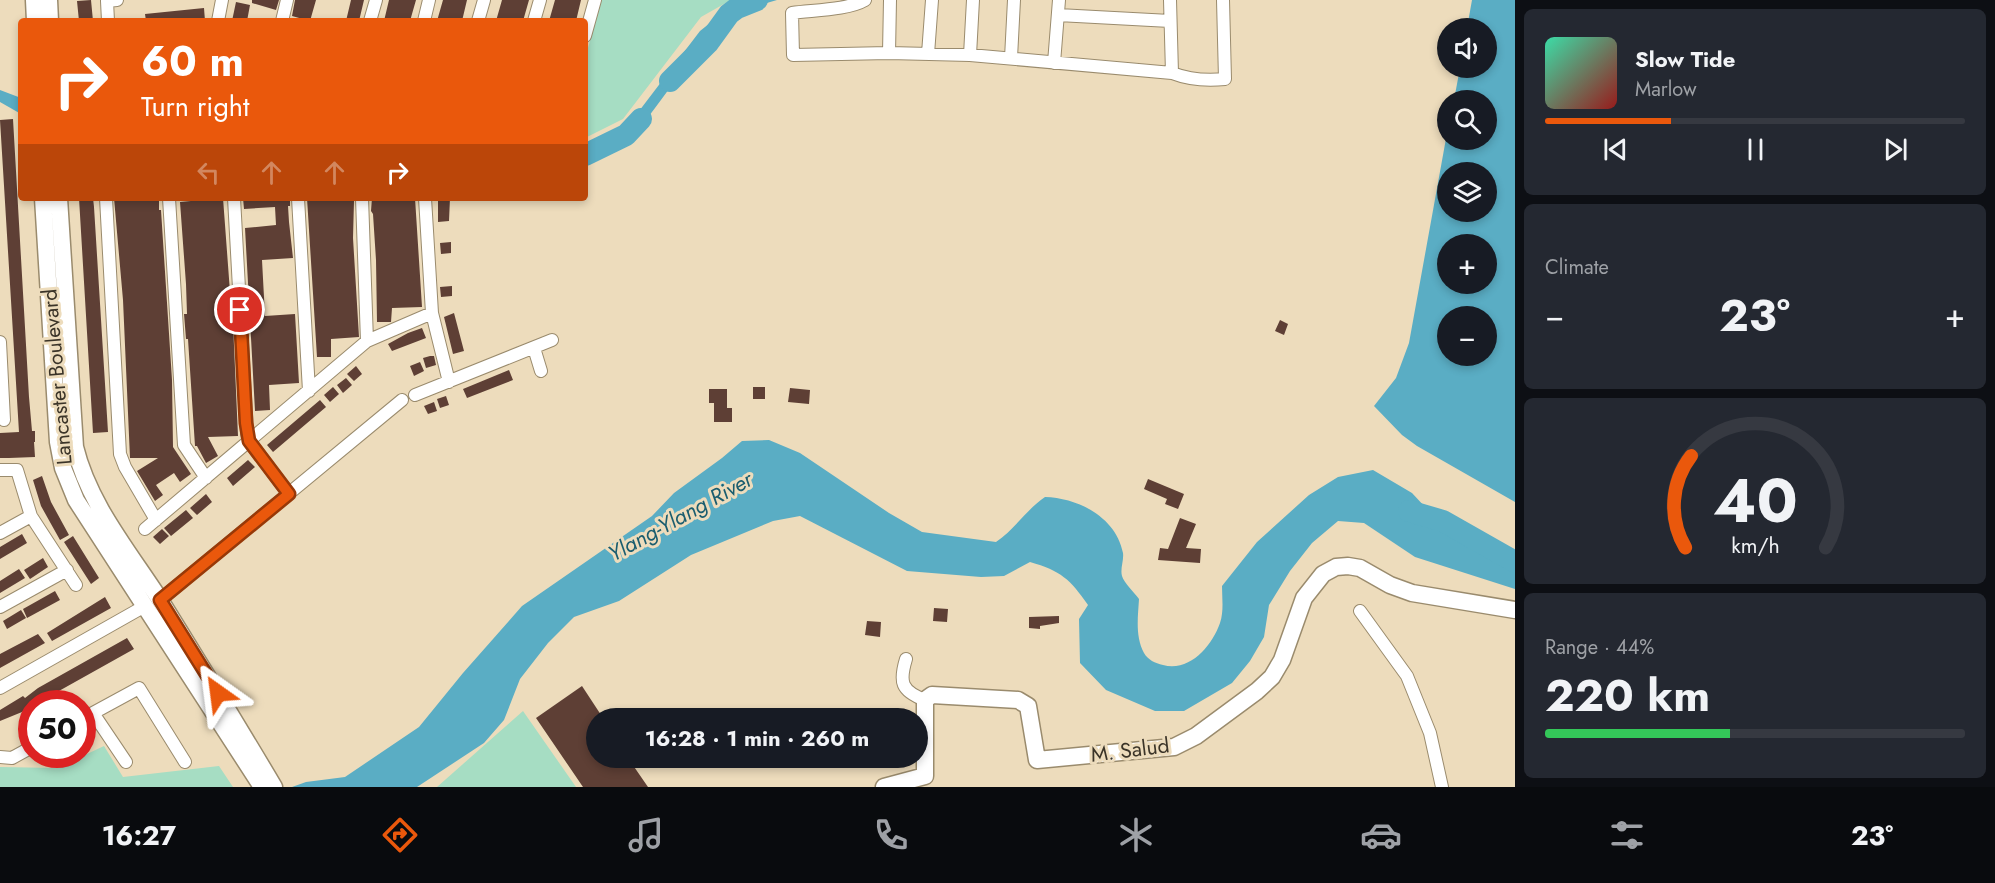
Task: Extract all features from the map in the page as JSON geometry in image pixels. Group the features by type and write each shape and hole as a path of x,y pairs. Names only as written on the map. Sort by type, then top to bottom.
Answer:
{"main road":[{"path":"34,0 35,18"},
{"path":"49,0 50,18"},
{"name":"Lancaster Boulevard","path":"43,201 58,442 63,468 76,500 153,603"},
{"name":"Lancaster Boulevard","path":"59,201 75,447 80,465 97,503 153,603 262,787"},
{"name":"M. Salud","path":"925,700 932,695 1018,700 1028,706 1037,760 1174,747 1196,736 1257,692 1272,677 1282,660 1304,598 1323,574 1336,567 1360,568 1390,585 1412,593 1515,610"},
{"name":"Lancaster Boulevard","path":"171,632 274,787"},
{"path":"884,787 925,776 925,700"}],"street":[{"path":"108,18 107,1 117,0"},
{"path":"219,18 222,0"},
{"path":"283,18 287,0"},
{"path":"371,18 376,0"},
{"path":"425,18 429,0"},
{"path":"479,18 484,0"},
{"path":"535,18 540,0"},
{"path":"588,25 595,0"},
{"path":"865,0 861,3 834,8 792,13 792,55 889,53 1011,58 1172,73 1203,81 1225,79 1223,0"},
{"path":"889,53 890,0"},
{"path":"928,54 932,0"},
{"path":"970,56 973,0"},
{"path":"1011,58 1014,0"},
{"path":"1054,63 1059,0"},
{"path":"1170,0 1172,73"},
{"path":"1058,15 1170,21"},
{"path":"106,201 120,454 124,467 156,520"},
{"path":"169,201 184,445 206,478"},
{"path":"234,201 245,411 249,441 289,494"},
{"path":"298,201 309,391"},
{"path":"362,201 368,341"},
{"path":"425,201 432,313 449,382"},
{"path":"145,529 368,341 432,313"},
{"path":"414,395 552,340"},
{"path":"0,342 6,420"},
{"path":"534,348 541,371"},
{"path":"0,688 153,603 402,400"},
{"path":"0,470 17,470 31,516 76,585"},
{"path":"0,533 31,516"},
{"path":"0,607 67,570"},
{"path":"1360,611 1407,676 1430,733 1442,787"},
{"path":"906,659 902,672 903,685 909,694 925,700"},
{"path":"96,712 139,688 185,762"},
{"path":"96,726 126,762"},
{"path":"0,758 12,758 18,755"}],"green space":[{"path":"601,0 731,0 701,17 623,119 588,136 588,48"},
{"path":"523,711 576,787 437,787"},
{"path":"104,746 123,777 219,766 233,787 0,787 0,767 96,768 96,750"}],"water":[{"path":"742,0 777,0 736,17 720,29 693,56 629,140 588,164 588,152 617,140 700,31"},
{"path":"1472,0 1515,0 1515,502 1417,446 1402,435 1374,406 1396,378 1409,343 1437,188 1437,222 1497,222 1497,162 1442,162 1444,150 1497,150 1497,90 1456,90 1458,78 1497,78 1497,18 1469,18"},
{"path":"0,90 18,97 18,112 0,102"},
{"path":"769,440 800,453 889,513 922,532 996,542 1045,497 1070,501 1094,512 1104,520 1119,540 1123,553 1122,576 1139,599 1138,633 1141,647 1148,658 1163,665 1182,665 1191,661 1206,648 1221,618 1222,586 1257,542 1309,495 1338,477 1373,470 1412,493 1440,523 1481,553 1515,561 1515,589 1415,557 1364,523 1338,521 1312,543 1290,571 1269,605 1264,637 1250,661 1232,683 1184,711 1155,711 1106,690 1080,663 1079,619 1088,605 1070,582 1050,569 1030,562 1004,576 981,577 907,571 800,516 773,521 691,555 619,601 574,617 548,643 520,679 504,720 484,743 417,787 292,787 306,782 345,777 419,727 522,606 652,516 674,493 742,441"}],"building":[{"path":"91,0 93,18 79,18 77,1"},
{"path":"252,0 279,0 276,10 252,3"},
{"path":"295,0 316,0 311,18 292,16"},
{"path":"351,0 364,0 360,18 347,18"},
{"path":"389,0 416,0 411,18 385,18"},
{"path":"443,0 467,0 463,18 438,18"},
{"path":"502,0 529,0 524,18 497,18"},
{"path":"555,0 581,0 577,18 550,18"},
{"path":"236,2 250,5 248,18 233,18"},
{"path":"204,8 205,18 146,18 145,14"},
{"path":"13,119 29,397 32,431 35,431 35,457 0,458 0,433 19,432 0,120"},
{"path":"79,201 93,201 108,432 93,433"},
{"path":"114,201 159,201 172,380 173,447 191,474 180,482 174,473 156,485 163,495 155,501 137,471 158,458 130,458 123,300"},
{"path":"223,201 231,323 233,323 238,436 208,437 218,456 206,463 195,446 188,339 186,339 184,314 187,314 186,284 180,202"},
{"path":"243,201 290,201 290,206 288,206 293,258 262,260 265,316 295,314 299,383 269,385 270,410 255,411 245,228 276,225 275,207 244,209"},
{"path":"307,201 354,201 353,238 359,337 331,339 331,357 317,357"},
{"path":"372,201 415,201 422,307 392,308 391,322 377,322 376,260"},
{"path":"438,201 450,201 449,221 438,222"},
{"path":"451,242 451,253 441,254 440,243"},
{"path":"452,286 452,296 441,297 440,287"},
{"path":"454,313 464,351 453,354 444,317"},
{"path":"1280,320 1288,324 1284,335 1275,331"},
{"path":"422,328 426,338 392,351 388,344"},
{"path":"434,356 436,365 426,368 423,358"},
{"path":"420,362 424,371 414,376 410,366"},
{"path":"356,366 362,374 354,381 347,374"},
{"path":"509,370 513,380 467,398 463,389"},
{"path":"346,378 352,385 343,393 337,385"},
{"path":"333,387 339,394 330,402 324,395"},
{"path":"753,387 765,387 765,399 753,399"},
{"path":"790,388 810,390 809,404 788,402"},
{"path":"709,389 727,389 727,408 732,408 732,422 714,422 714,403 709,403"},
{"path":"446,396 449,405 440,408 437,399"},
{"path":"320,400 326,407 273,452 267,445"},
{"path":"434,402 437,411 428,414 424,406"},
{"path":"248,460 255,467 233,486 227,478"},
{"path":"42,476 51,502 69,535 60,540 41,506 33,480"},
{"path":"1148,479 1184,494 1178,509 1165,504 1167,499 1144,489"},
{"path":"206,494 212,502 197,515 190,508"},
{"path":"186,510 193,518 171,536 164,528"},
{"path":"1180,518 1196,524 1186,548 1201,549 1200,563 1158,560 1160,548 1168,549"},
{"path":"162,529 169,536 160,544 153,537"},
{"path":"22,534 27,543 0,559 0,547"},
{"path":"73,536 99,578 91,584 64,542"},
{"path":"43,558 48,567 30,579 24,570"},
{"path":"19,569 25,578 0,593 0,581"},
{"path":"55,591 60,600 27,618 23,609"},
{"path":"105,597 111,608 52,641 47,633"},
{"path":"934,608 948,609 947,622 933,621"},
{"path":"21,610 26,618 7,629 3,621"},
{"path":"1059,616 1059,623 1040,626 1040,629 1029,628 1029,617"},
{"path":"867,621 881,622 880,637 865,635"},
{"path":"38,634 45,643 0,668 0,654"},
{"path":"127,638 134,649 61,690 35,690"},
{"path":"582,686 596,708 586,708 586,768 635,768 648,787 583,787 536,718"},
{"path":"18,699 18,714 0,721 0,710"}],"waterway":[{"path":"670,81 708,43 729,14 757,0"},
{"path":"588,154 626,135 641,119"},
{"name":"Ylang-Ylang River","path":"1409,511 1443,521 1515,562"}],"route":[{"path":"218,693 160,600 289,494 249,441 240,310"}]}
